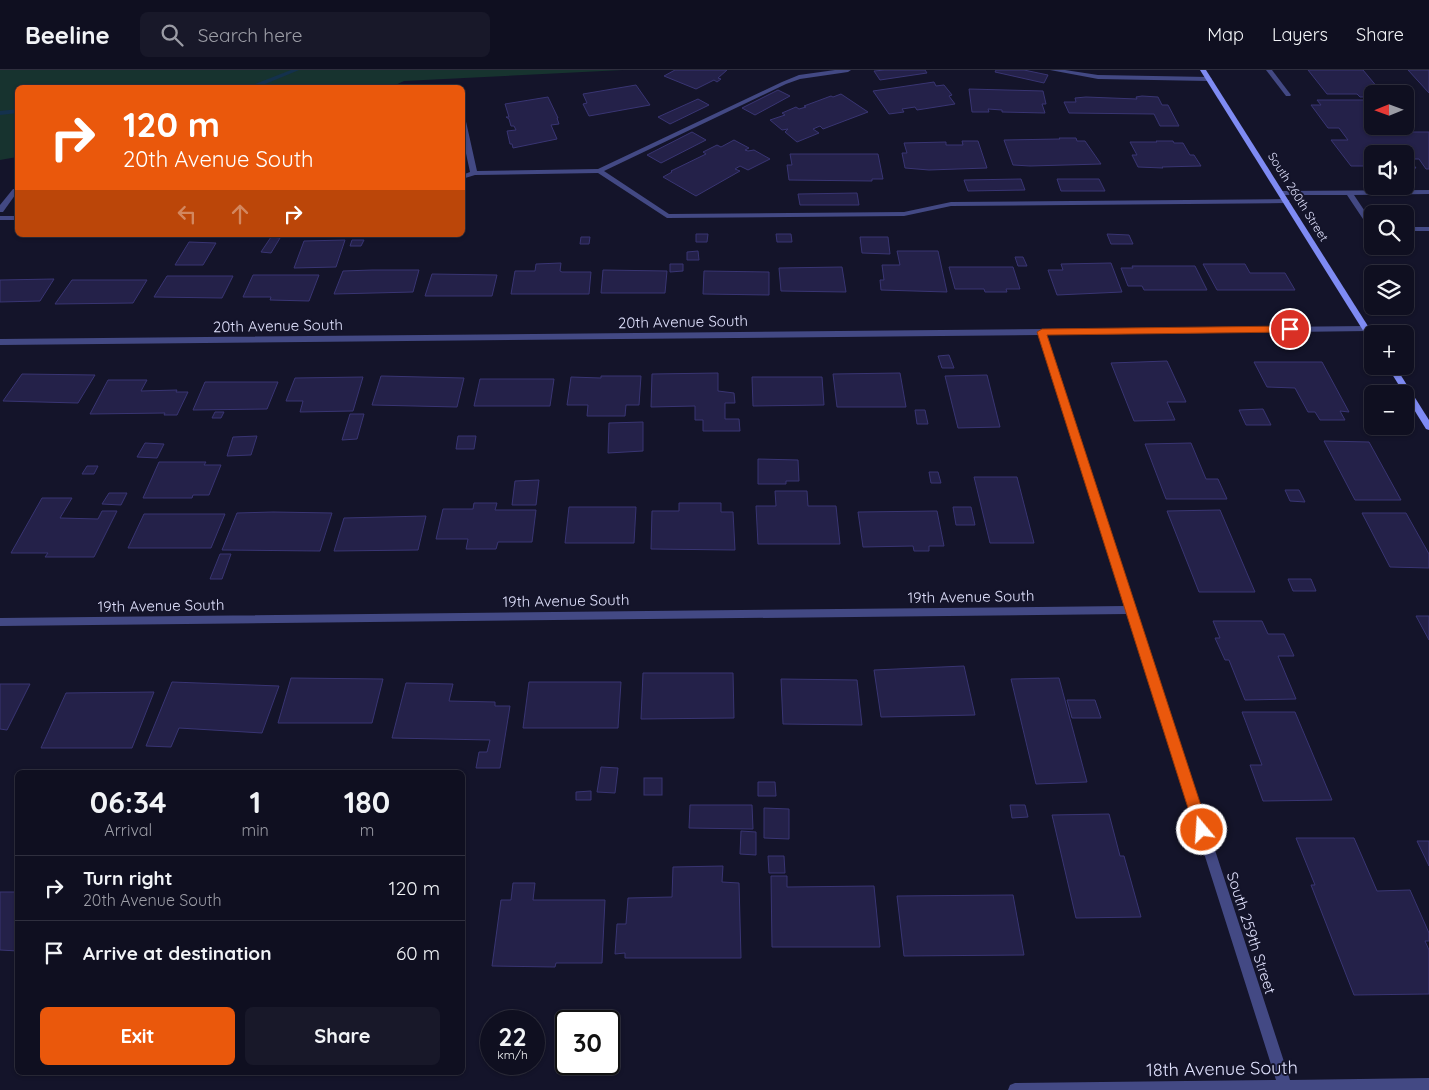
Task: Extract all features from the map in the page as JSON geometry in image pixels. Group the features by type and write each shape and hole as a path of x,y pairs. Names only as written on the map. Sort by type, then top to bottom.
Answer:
{"main road":[{"name":"South 260th Street","path":"1203,70 1364,325"},
{"path":"1397,375 1429,427"}],"street":[{"path":"465,176 474,172 599,170 784,83 799,77 848,70"},
{"path":"1053,70 1098,77 1209,79"},
{"path":"1269,70 1288,95"},
{"path":"465,131 474,172"},
{"path":"599,170 667,216 904,214 951,204 1286,201"},
{"path":"0,210 15,190"},
{"path":"1281,193 1429,192"},
{"path":"1349,193 1364,215"},
{"path":"0,218 15,218"},
{"path":"1414,229 1429,229"},
{"name":"20th Avenue South","path":"0,342 1364,329"},
{"name":"South 259th Street","path":"1042,332 1285,1086"},
{"name":"19th Avenue South","path":"0,622 1132,610"},
{"name":"18th Avenue South","path":"1015,1090 1429,1084"}],"green space":[{"path":"0,70 623,70 404,81 395,85 15,85 15,157 0,160"}],"building":[{"path":"675,70 727,70 718,78 721,79 717,82 714,80 696,89 664,76"},
{"path":"925,70 927,73 880,80 874,71"},
{"path":"996,70 1024,70 1048,75 1044,83 995,72"},
{"path":"1308,70 1363,70 1376,85 1364,85 1364,97 1360,97 1357,94 1327,94"},
{"path":"1408,70 1429,70 1429,93"},
{"path":"934,82 936,86 944,85 952,95 949,96 955,104 917,110 915,107 902,109 904,112 889,114 873,91"},
{"path":"636,85 650,105 589,116 583,104 587,103 583,94"},
{"path":"969,89 1043,91 1046,104 1042,104 1045,113 1002,112 1002,110 988,109 989,112 972,112"},
{"path":"778,90 790,96 755,115 742,108"},
{"path":"841,94 868,112 823,129 820,126 813,129 819,133 797,142 785,132 788,129 782,130 770,120 785,115 782,113 796,107 799,109 806,107 804,106"},
{"path":"548,97 558,118 559,124 551,125 557,139 513,148 507,131 516,130 514,126 511,126 509,119 506,117 509,117 505,104"},
{"path":"1086,97 1137,99 1136,97 1158,97 1162,105 1168,105 1179,126 1160,126 1154,114 1069,113 1064,102 1076,102 1075,98"},
{"path":"698,99 709,105 670,124 658,117"},
{"path":"1317,100 1364,100 1364,135 1414,135 1414,132 1429,132 1429,169 1426,169 1419,159 1414,159 1414,145 1364,145 1364,166 1351,166 1331,140 1348,140 1339,128 1328,128 1311,105 1321,105"},
{"path":"692,132 706,140 661,163 647,155"},
{"path":"1076,138 1077,141 1085,141 1101,164 1013,165 1004,140 1060,139"},
{"path":"734,140 749,148 745,150 754,150 770,159 748,170 740,166 735,169 740,171 696,196 663,177 671,171 706,154 703,152 717,145 721,147"},
{"path":"962,141 978,141 987,168 929,170 905,168 902,153 907,153 904,143 946,142 946,145 963,145"},
{"path":"1130,142 1183,143 1190,155 1194,155 1201,166 1138,167 1132,155 1137,155"},
{"path":"790,154 878,154 883,179 872,179 872,181 789,180 787,165 792,165"},
{"path":"1021,179 1025,190 968,191 964,180"},
{"path":"1057,179 1099,179 1105,191 1061,191"},
{"path":"857,193 859,205 800,205 798,194"},
{"path":"696,234 708,234 707,242 696,242"},
{"path":"776,234 791,234 792,242 777,242"},
{"path":"1107,234 1129,235 1133,244 1111,244"},
{"path":"271,237 280,238 271,253 261,252"},
{"path":"581,237 590,237 589,244 580,244"},
{"path":"860,237 888,237 890,254 862,253"},
{"path":"345,240 336,267 294,268 304,241"},
{"path":"352,240 364,240 361,246 350,246"},
{"path":"189,242 216,243 203,265 175,265"},
{"path":"698,251 699,260 687,260 687,252"},
{"path":"897,251 938,251 947,292 881,290 880,280 884,280 882,265 900,265"},
{"path":"1015,257 1023,257 1027,266 1018,266"},
{"path":"561,263 560,271 562,272 591,272 589,294 511,294 515,271 535,271 536,264"},
{"path":"1111,263 1122,292 1057,295 1048,270 1063,270 1061,264"},
{"path":"670,264 683,264 683,271 670,272"},
{"path":"1203,264 1245,264 1250,273 1285,273 1295,290 1217,290"},
{"path":"1132,266 1195,266 1207,290 1144,290 1142,286 1128,286 1121,268 1133,268"},
{"path":"842,267 846,292 781,291 779,268"},
{"path":"949,267 1013,267 1020,289 1006,289 1007,292 985,292 984,289 955,289"},
{"path":"419,270 413,292 334,294 343,271"},
{"path":"603,270 667,271 665,293 601,293"},
{"path":"704,271 769,272 769,295 703,294"},
{"path":"432,274 497,275 492,296 425,296"},
{"path":"253,275 319,275 309,301 270,300 271,297 243,297"},
{"path":"167,276 233,276 222,298 154,297"},
{"path":"54,279 40,301 0,302 0,280"},
{"path":"72,280 147,280 133,303 55,304"},
{"path":"949,355 954,368 942,368 938,356"},
{"path":"1167,361 1186,402 1167,402 1175,420 1134,421 1111,363"},
{"path":"1254,362 1322,362 1349,412 1340,411 1345,420 1320,420 1315,412 1308,412 1295,388 1267,387"},
{"path":"718,373 718,391 734,393 735,403 725,403 725,419 739,419 740,431 703,431 703,420 695,420 695,406 651,407 652,374"},
{"path":"900,373 906,407 837,407 833,374"},
{"path":"22,374 95,375 78,403 3,401"},
{"path":"987,375 1000,427 958,428 945,376"},
{"path":"381,376 464,378 457,407 372,405"},
{"path":"601,376 641,376 639,405 626,405 625,416 587,416 588,405 567,405 571,377 601,378"},
{"path":"363,377 353,411 300,412 303,401 286,401 295,378"},
{"path":"752,377 822,377 824,405 753,406"},
{"path":"480,379 554,379 550,406 474,406"},
{"path":"108,380 147,380 141,391 177,390 176,392 188,392 177,415 164,415 165,413 90,414"},
{"path":"205,382 278,382 267,409 193,410"},
{"path":"1263,409 1271,425 1246,425 1239,410"},
{"path":"915,410 925,410 928,424 917,424"},
{"path":"215,412 224,412 221,418 212,418"},
{"path":"350,414 364,414 357,439 342,440"},
{"path":"643,422 643,451 608,453 609,423"},
{"path":"257,436 251,455 227,456 233,437"},
{"path":"458,436 476,436 474,449 456,449"},
{"path":"1324,441 1369,442 1401,500 1355,500"},
{"path":"145,443 164,444 157,458 137,457"},
{"path":"1191,443 1206,479 1218,479 1227,499 1166,499 1145,444"},
{"path":"758,459 798,460 799,481 786,481 786,484 758,484"},
{"path":"159,462 206,462 204,465 221,465 209,495 193,495 192,498 143,498"},
{"path":"87,466 98,466 94,474 82,474"},
{"path":"929,472 938,472 941,483 931,483"},
{"path":"974,477 1017,477 1034,543 990,543"},
{"path":"539,480 536,505 512,505 515,481"},
{"path":"1285,490 1299,490 1305,502 1290,501"},
{"path":"775,491 807,491 808,506 836,506 840,544 758,544 756,506 776,506"},
{"path":"109,493 127,493 121,505 102,504"},
{"path":"42,498 72,498 60,518 98,519 102,511 117,511 94,557 45,557 48,553 11,553"},
{"path":"474,503 497,503 495,510 536,510 532,542 498,542 496,549 466,549 468,539 436,539 443,509 473,509"},
{"path":"679,503 721,503 721,512 733,512 735,550 651,549 652,511 679,511"},
{"path":"569,507 636,507 634,543 565,543"},
{"path":"953,507 971,507 975,525 956,525"},
{"path":"1220,510 1255,592 1199,592 1167,511"},
{"path":"937,511 944,546 929,546 929,551 914,551 913,546 863,547 858,512"},
{"path":"237,513 332,513 320,551 222,550"},
{"path":"1362,513 1406,513 1429,554 1429,568 1390,567"},
{"path":"144,514 225,514 211,548 128,548"},
{"path":"426,516 418,550 334,551 344,518"},
{"path":"220,554 231,554 222,579 210,579"},
{"path":"1288,579 1311,579 1316,591 1293,591"},
{"path":"1416,616 1429,616 1429,640"},
{"path":"1213,621 1262,621 1268,634 1284,634 1294,656 1278,656 1296,699 1245,700 1229,660 1225,660 1215,638 1220,638"},
{"path":"964,666 975,715 881,717 874,670"},
{"path":"643,673 733,673 734,718 641,719"},
{"path":"291,678 383,679 372,723 278,723"},
{"path":"1059,678 1087,782 1036,784 1011,679"},
{"path":"781,679 857,680 862,725 783,724"},
{"path":"172,682 279,686 262,733 179,728 171,747 146,746"},
{"path":"529,682 621,682 618,728 523,728"},
{"path":"406,683 453,684 449,701 495,702 495,706 510,706 500,768 476,768 479,752 487,752 490,740 392,738"},
{"path":"0,684 30,684 7,730 0,729"},
{"path":"154,692 132,748 41,748 66,693"},
{"path":"1067,700 1095,700 1101,718 1072,718"},
{"path":"1242,712 1295,712 1332,800 1263,801 1250,765 1262,765"},
{"path":"601,767 618,768 615,793 597,792"},
{"path":"644,778 662,778 662,795 644,795"},
{"path":"758,782 775,782 776,796 758,796"},
{"path":"591,791 591,800 576,800 576,792"},
{"path":"690,805 752,805 753,829 689,828"},
{"path":"1010,805 1025,805 1028,817 1012,818"},
{"path":"764,808 789,809 789,839 764,838"},
{"path":"1109,814 1120,856 1124,856 1141,917 1076,918 1052,815"},
{"path":"741,831 756,832 756,855 740,854"},
{"path":"1296,838 1354,838 1377,891 1410,890 1429,933 1429,941 1425,941 1429,950 1429,994 1354,995 1311,885 1315,885"},
{"path":"1417,841 1429,841 1429,866"},
{"path":"768,856 784,856 785,873 769,873"},
{"path":"723,866 722,882 739,883 741,958 625,958 625,953 615,954 617,924 626,924 628,898 672,897 673,867"},
{"path":"771,876 787,876 787,887 874,886 880,947 772,947"},
{"path":"513,883 535,883 533,900 605,900 602,963 556,963 555,967 492,966 501,900 511,900"},
{"path":"0,892 15,892 15,951 0,950"},
{"path":"1013,895 1024,955 904,956 897,896"}],"waterway":[{"path":"258,85 296,70"},
{"path":"0,113 15,111"}],"route":[{"path":"1202,830 1042,332 1290,329"}]}
